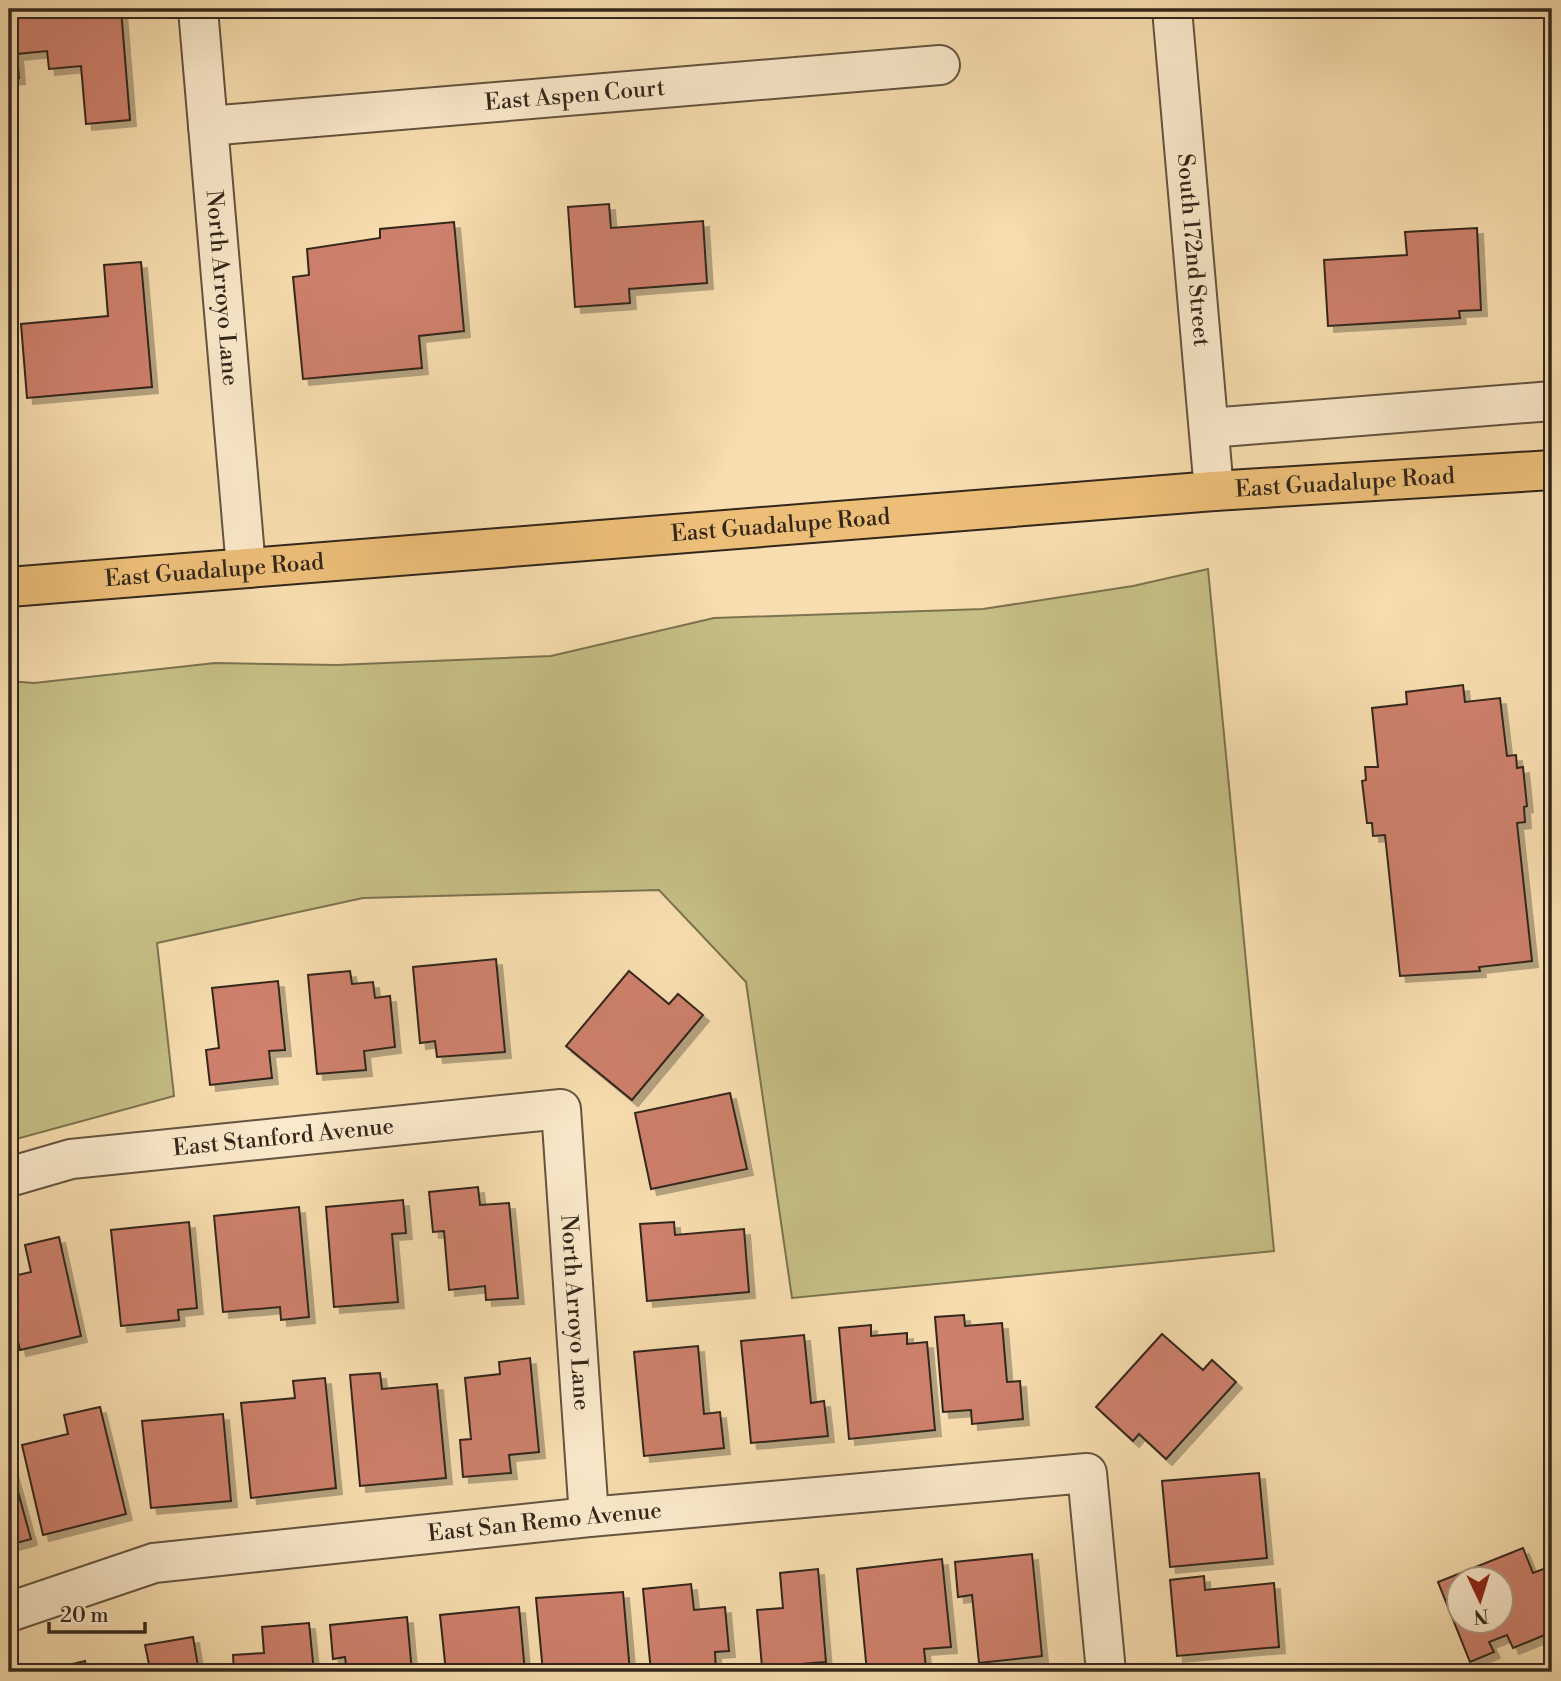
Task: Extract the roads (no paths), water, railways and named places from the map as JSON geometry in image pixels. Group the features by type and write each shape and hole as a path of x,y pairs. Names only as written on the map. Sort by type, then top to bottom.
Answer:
{"main road":[{"name":"East Guadalupe Road","path":"9,587 1214,491 1552,471"}],"street":[{"name":"North Arroyo Lane","path":"198,9 246,568"},
{"name":"South 172nd Street","path":"1172,9 1214,491"},
{"name":"East Aspen Court","path":"208,126 940,65"},
{"path":"1209,428 1552,401"},
{"name":"North Arroyo Lane","path":"561,1109 589,1517"},
{"name":"East Stanford Avenue","path":"9,1177 71,1159 561,1109"},
{"name":"East San Remo Avenue","path":"9,1612 153,1563 589,1517 1087,1473 1106,1672"}]}
